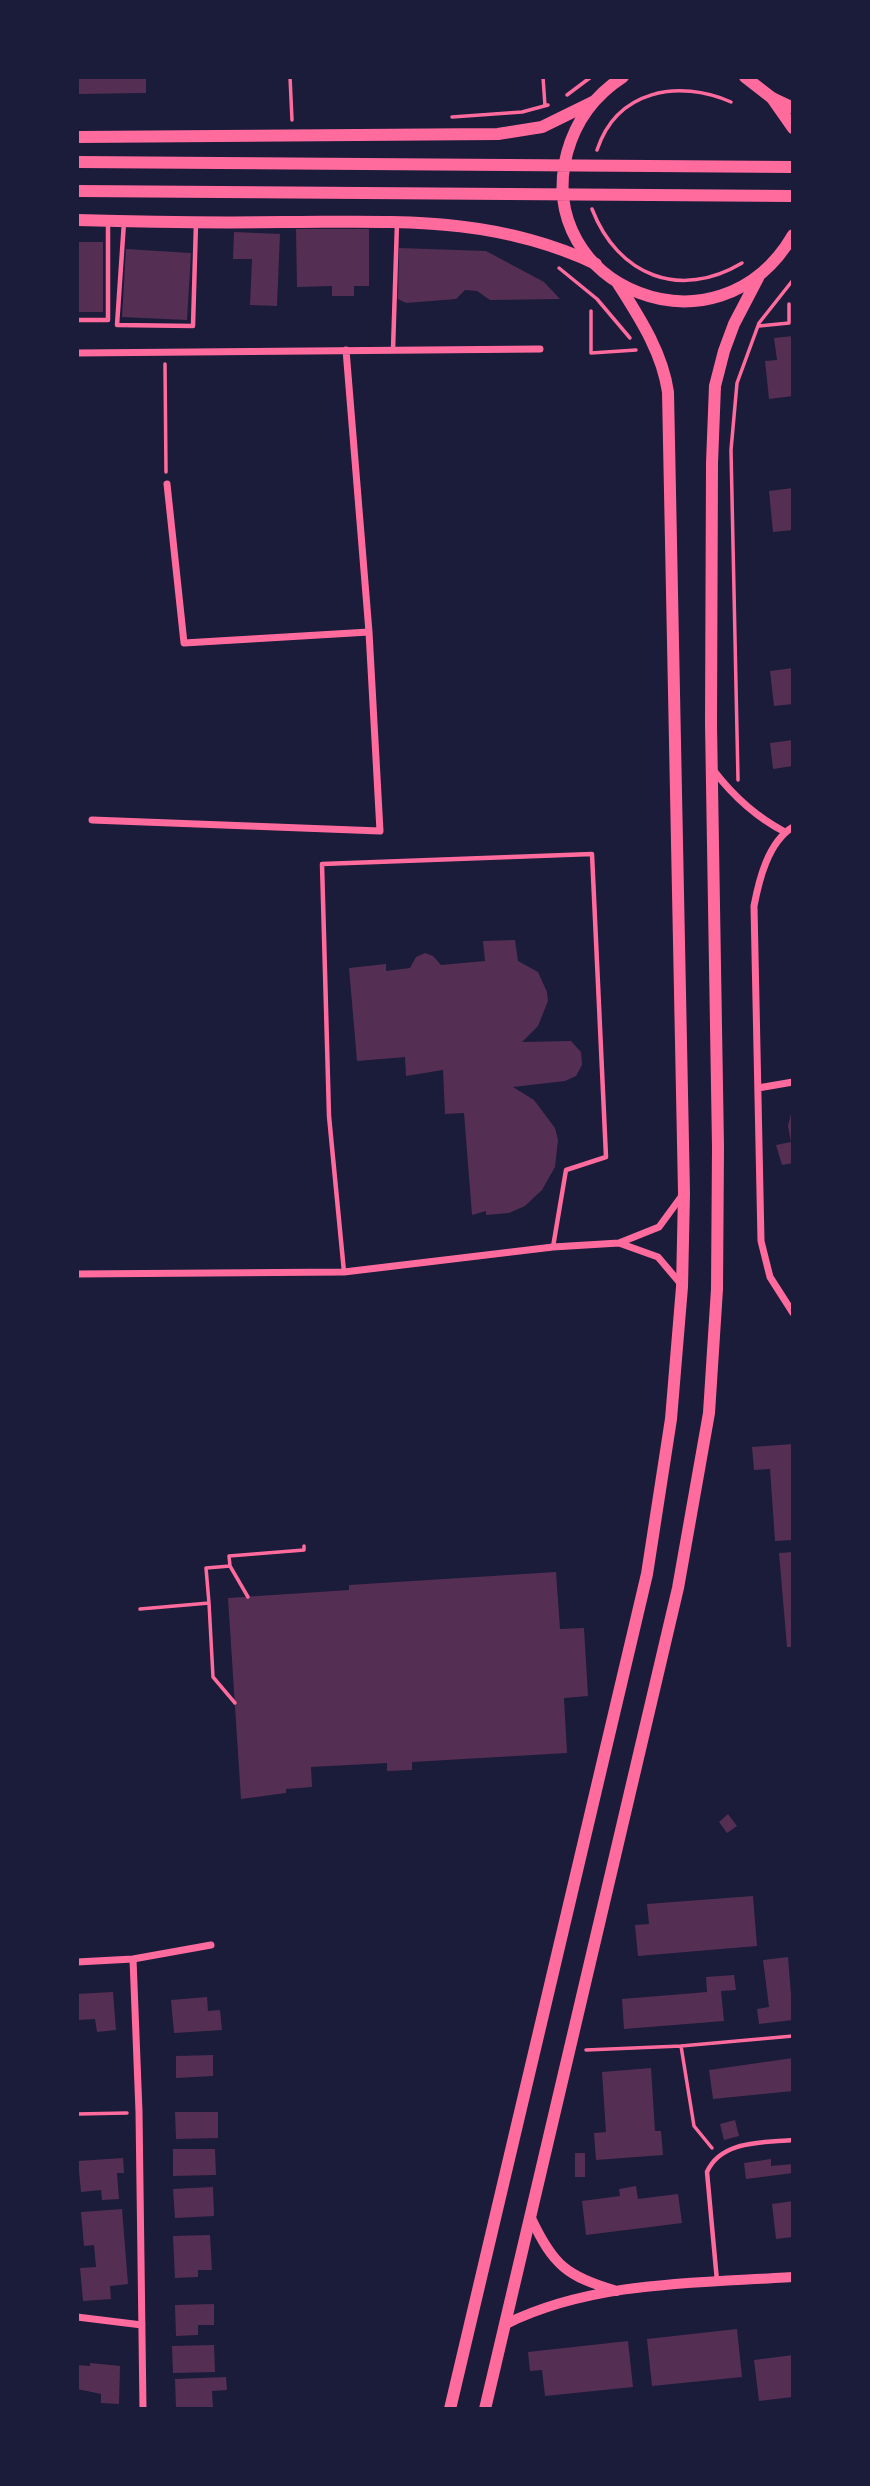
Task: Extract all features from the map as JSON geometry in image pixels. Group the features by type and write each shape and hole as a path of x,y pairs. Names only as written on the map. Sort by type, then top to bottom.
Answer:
{"main road":[{"path":"596,264 572,226 564,183 571,140 593,102 617,79"},
{"path":"749,79 772,98 793,108"},
{"path":"772,98 793,128"},
{"path":"77,137 498,134 542,127 593,102"},
{"path":"77,162 793,167"},
{"path":"77,191 793,196"},
{"path":"77,220 397,222 499,230 555,245 596,264 617,282 659,300 695,303 730,294 758,278 788,250 793,235"},
{"path":"485,2409 678,1588 709,1413 717,1289 718,1160 711,768 715,386 734,324 758,278"},
{"path":"450,2409 647,1574 671,1419 682,1287 684,1193 668,393 665,369 656,349 617,282"}],"street":[{"path":"77,353 540,349"},
{"path":"92,820 380,831 369,632 346,351"},
{"path":"167,484 184,643 369,632"},
{"path":"711,768 738,800 785,832"},
{"path":"793,827 785,832 769,858 754,906 761,1241 770,1277 793,1313"},
{"path":"758,1088 793,1083"},
{"path":"77,1274 344,1272 553,1247 619,1243 659,1227 684,1193"},
{"path":"619,1243 657,1257 682,1287"},
{"path":"77,1962 133,1959 211,1945"},
{"path":"133,1959 139,2112 143,2409"},
{"path":"531,2218 545,2248 564,2270 581,2281 617,2291"},
{"path":"506,2325 541,2308 617,2291 793,2277"},
{"path":"77,2318 142,2325"}],"lane":[{"path":"77,320 108,320 108,221"},
{"path":"124,221 117,325 193,326 195,222"},
{"path":"393,351 397,222"},
{"path":"344,1272 329,1116 322,864 592,855 606,1157 566,1170 553,1247"},
{"path":"717,2282 707,2172 718,2156 731,2148 793,2140"}],"path":[{"path":"290,77 293,135"},
{"path":"543,77 545,106"},
{"path":"450,117 522,112 545,106 558,102 591,77"},
{"path":"595,155 602,135 616,116 654,93 695,89 731,102"},
{"path":"590,203 611,246 626,261 647,273 672,280 699,279 723,274 742,263"},
{"path":"549,263 597,299 630,337 640,359"},
{"path":"738,800 731,450 737,383 758,326 793,280"},
{"path":"758,326 789,323 789,304"},
{"path":"591,312 592,353 636,350"},
{"path":"165,352 167,484"},
{"path":"248,1597 230,1566 229,1556 304,1550 304,1546"},
{"path":"230,1566 206,1568 213,1677 235,1703"},
{"path":"140,1609 209,1604"},
{"path":"568,2050 681,2046 793,2036"},
{"path":"681,2046 694,2126 718,2156"},
{"path":"77,2115 139,2112"}],"building":[{"path":"77,77 146,77 146,93 77,94"},
{"path":"296,229 369,229 369,286 354,286 354,296 332,296 332,286 297,287"},
{"path":"234,232 280,234 277,306 250,305 252,259 233,259"},
{"path":"77,242 103,242 103,312 77,312"},
{"path":"399,248 486,251 544,282 560,299 490,300 477,291 465,290 456,299 406,303 398,299"},
{"path":"126,249 191,253 187,320 122,317"},
{"path":"793,336 793,396 769,399 765,361 777,360 774,338"},
{"path":"793,488 793,530 773,532 769,491"},
{"path":"793,668 793,704 774,706 770,671"},
{"path":"793,740 793,766 773,769 770,743"},
{"path":"515,940 518,961 538,972 548,1001 538,1026 522,1042 571,1041 581,1052 582,1065 576,1076 565,1081 513,1087 534,1100 555,1128 558,1140 555,1167 542,1190 525,1206 509,1213 486,1215 486,1211 472,1215 464,1113 445,1114 443,1070 406,1076 405,1057 357,1061 349,968 386,964 386,971 410,968 416,957 425,953 433,956 441,965 485,961 483,941"},
{"path":"792,1110 793,1163 782,1165 776,1145 791,1142 788,1126"},
{"path":"793,1444 793,1540 775,1541 770,1469 754,1470 752,1447"},
{"path":"793,1552 793,1647 787,1647 779,1553"},
{"path":"556,1572 560,1629 584,1628 588,1696 564,1698 567,1753 412,1762 412,1770 387,1771 387,1763 311,1767 312,1787 286,1789 286,1793 241,1799 228,1598 349,1590 349,1585"},
{"path":"728,1814 737,1826 727,1833 719,1822"},
{"path":"753,1896 757,1946 638,1956 635,1925 649,1924 647,1904"},
{"path":"788,1957 793,2020 759,2024 757,2009 769,2007 763,1960"},
{"path":"734,1975 736,1990 721,1991 724,2021 624,2029 622,1999 707,1992 706,1977"},
{"path":"113,1992 116,2030 97,2032 95,2019 77,2020 77,1994"},
{"path":"207,1997 208,2011 220,2010 222,2030 174,2033 171,2000"},
{"path":"213,2055 213,2076 176,2078 176,2056"},
{"path":"793,2058 793,2091 713,2099 709,2070"},
{"path":"651,2068 655,2131 661,2131 663,2155 596,2160 594,2133 606,2132 602,2072"},
{"path":"175,2112 218,2112 218,2138 176,2139"},
{"path":"735,2120 739,2136 724,2140 720,2124"},
{"path":"173,2149 215,2149 216,2175 173,2176"},
{"path":"575,2153 585,2153 585,2177 575,2177"},
{"path":"123,2158 124,2173 117,2173 119,2199 102,2200 101,2190 81,2192 78,2161"},
{"path":"771,2159 771,2166 793,2164 793,2173 746,2179 744,2163"},
{"path":"636,2186 638,2199 678,2194 682,2223 586,2235 582,2201 620,2196 619,2189"},
{"path":"213,2187 214,2216 175,2218 173,2189"},
{"path":"793,2201 793,2237 776,2239 772,2204"},
{"path":"122,2209 128,2284 110,2286 111,2299 83,2301 80,2268 96,2267 94,2245 84,2246 81,2212"},
{"path":"210,2235 212,2270 198,2270 198,2277 175,2278 173,2236"},
{"path":"214,2304 214,2325 198,2325 198,2335 176,2336 175,2305"},
{"path":"737,2329 742,2377 652,2386 647,2339"},
{"path":"628,2341 633,2387 545,2396 542,2370 530,2371 528,2352"},
{"path":"214,2345 215,2372 173,2373 172,2346"},
{"path":"793,2355 793,2397 759,2401 754,2360"},
{"path":"90,2363 120,2366 119,2404 101,2403 101,2394 77,2389 77,2365 90,2366"},
{"path":"226,2377 227,2390 212,2391 213,2409 176,2409 175,2379"}]}
